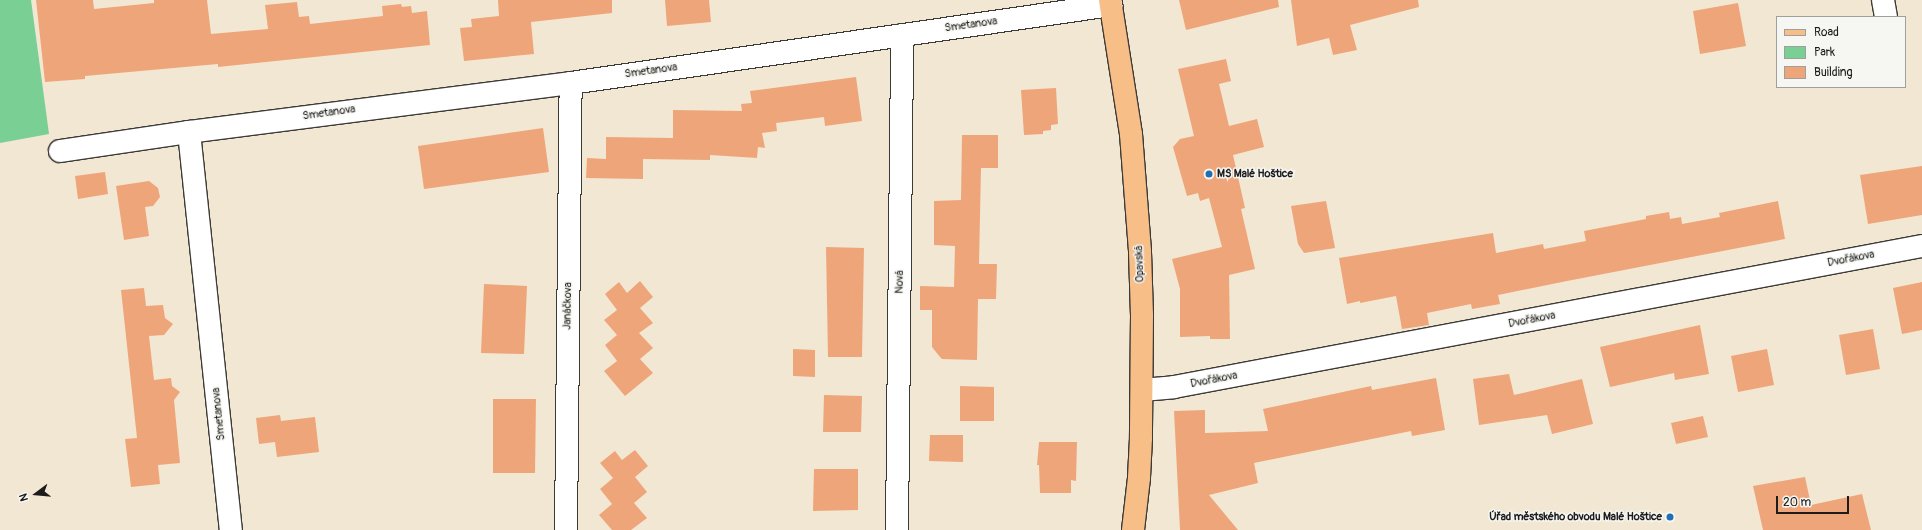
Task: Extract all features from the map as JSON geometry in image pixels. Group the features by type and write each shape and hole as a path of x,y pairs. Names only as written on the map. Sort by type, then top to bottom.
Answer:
{"main road":[{"name":"Opavská","path":"1110,2 1131,134 1140,252 1142,390 1139,478 1133,530"}],"street":[{"path":"1882,0 1886,16"},
{"name":"Smetanova","path":"60,151 189,132 571,83 902,35 1110,2"},
{"name":"Nová","path":"897,530 902,35"},
{"name":"Janáčkova","path":"566,530 571,83"},
{"name":"Smetanova","path":"189,132 231,530"},
{"name":"Dvořákova","path":"1142,390 1174,387 1922,246"}],"green space":[{"path":"0,0 31,0 49,134 0,143"}],"building":[{"path":"36,0 93,0 94,9 154,3 154,0 207,0 211,34 268,29 265,5 297,2 299,17 309,16 310,24 383,16 382,6 401,4 402,7 411,6 412,13 427,11 430,45 218,67 218,64 85,76 85,79 45,82"},
{"path":"498,0 612,0 612,13 531,22 534,54 464,61 460,28 472,27 471,19 499,16"},
{"path":"665,0 709,0 711,22 667,26"},
{"path":"1179,0 1278,0 1279,7 1186,30"},
{"path":"1291,0 1418,0 1419,7 1350,25 1357,50 1333,55 1329,38 1297,46"},
{"path":"1738,3 1746,46 1700,54 1693,11"},
{"path":"1226,59 1231,81 1219,84 1229,126 1257,119 1264,147 1233,155 1245,208 1241,209 1255,269 1229,275 1230,339 1210,339 1210,336 1180,337 1180,289 1172,259 1222,247 1209,198 1200,201 1198,193 1187,196 1173,147 1180,139 1194,136 1178,69"},
{"path":"856,77 862,121 825,126 824,117 776,123 777,131 762,133 765,148 758,147 757,158 710,155 710,160 643,159 643,179 586,178 587,158 606,159 606,137 673,138 673,110 742,111 741,104 752,103 750,91"},
{"path":"1056,88 1058,124 1051,125 1051,130 1043,131 1043,134 1024,135 1021,90"},
{"path":"543,128 549,172 424,189 418,146"},
{"path":"962,135 998,135 998,168 981,168 979,264 997,264 996,299 978,299 977,360 942,359 932,347 932,310 920,310 920,286 954,287 955,246 934,245 934,201 961,200"},
{"path":"1922,166 1922,215 1868,224 1860,175"},
{"path":"105,172 108,194 78,199 75,176"},
{"path":"149,181 158,188 160,197 153,206 145,207 149,236 124,240 116,186"},
{"path":"1326,201 1335,248 1304,253 1298,244 1291,206"},
{"path":"1778,201 1785,239 1498,295 1500,304 1472,309 1471,304 1427,313 1429,325 1402,329 1396,296 1347,304 1339,258 1493,233 1496,253 1543,244 1544,249 1586,241 1584,231 1646,219 1646,216 1669,212 1670,219 1681,217 1682,224 1720,217 1719,213"},
{"path":"826,247 864,248 862,357 828,357"},
{"path":"640,281 653,297 640,308 653,323 639,333 653,348 640,359 653,373 625,396 604,371 617,361 605,345 617,335 604,320 617,310 605,294 619,282 627,293"},
{"path":"1922,282 1922,330 1902,334 1893,288"},
{"path":"484,284 527,286 524,354 481,353"},
{"path":"144,288 146,306 163,305 165,318 173,324 164,335 149,336 154,380 171,378 172,386 180,392 174,400 180,463 158,465 160,484 131,487 125,439 137,438 121,290"},
{"path":"1700,325 1709,374 1675,380 1674,373 1610,387 1600,347"},
{"path":"1873,329 1880,369 1846,375 1839,335"},
{"path":"793,349 815,350 815,377 793,376"},
{"path":"1767,349 1774,385 1738,392 1731,356"},
{"path":"1509,374 1514,395 1582,379 1593,424 1552,434 1547,415 1479,425 1473,379"},
{"path":"1436,378 1445,430 1412,436 1411,431 1254,463 1258,483 1209,495 1238,530 1180,530 1174,411 1205,410 1205,433 1268,431 1263,409 1371,386 1372,390"},
{"path":"960,386 994,387 994,421 960,421"},
{"path":"824,395 862,396 861,432 823,432"},
{"path":"493,399 536,399 535,473 493,473"},
{"path":"280,415 281,421 315,417 319,452 277,457 275,442 259,444 256,418"},
{"path":"1703,416 1708,437 1676,444 1671,423"},
{"path":"930,435 963,435 963,462 929,461"},
{"path":"1039,442 1077,442 1076,481 1071,480 1071,493 1040,493 1039,465 1037,465"},
{"path":"635,450 648,466 635,477 647,492 634,503 647,518 631,530 612,530 599,515 612,504 600,489 613,478 600,463 615,451 622,460"},
{"path":"814,469 858,469 858,510 813,511"},
{"path":"1805,477 1811,505 1862,494 1871,530 1763,530 1753,486"}],"place":[{"name":"MS Malé Hoštice","path":"1209,174"},
{"name":"Úřad městského obvodu Malé Hoštice","path":"1670,517"}]}
